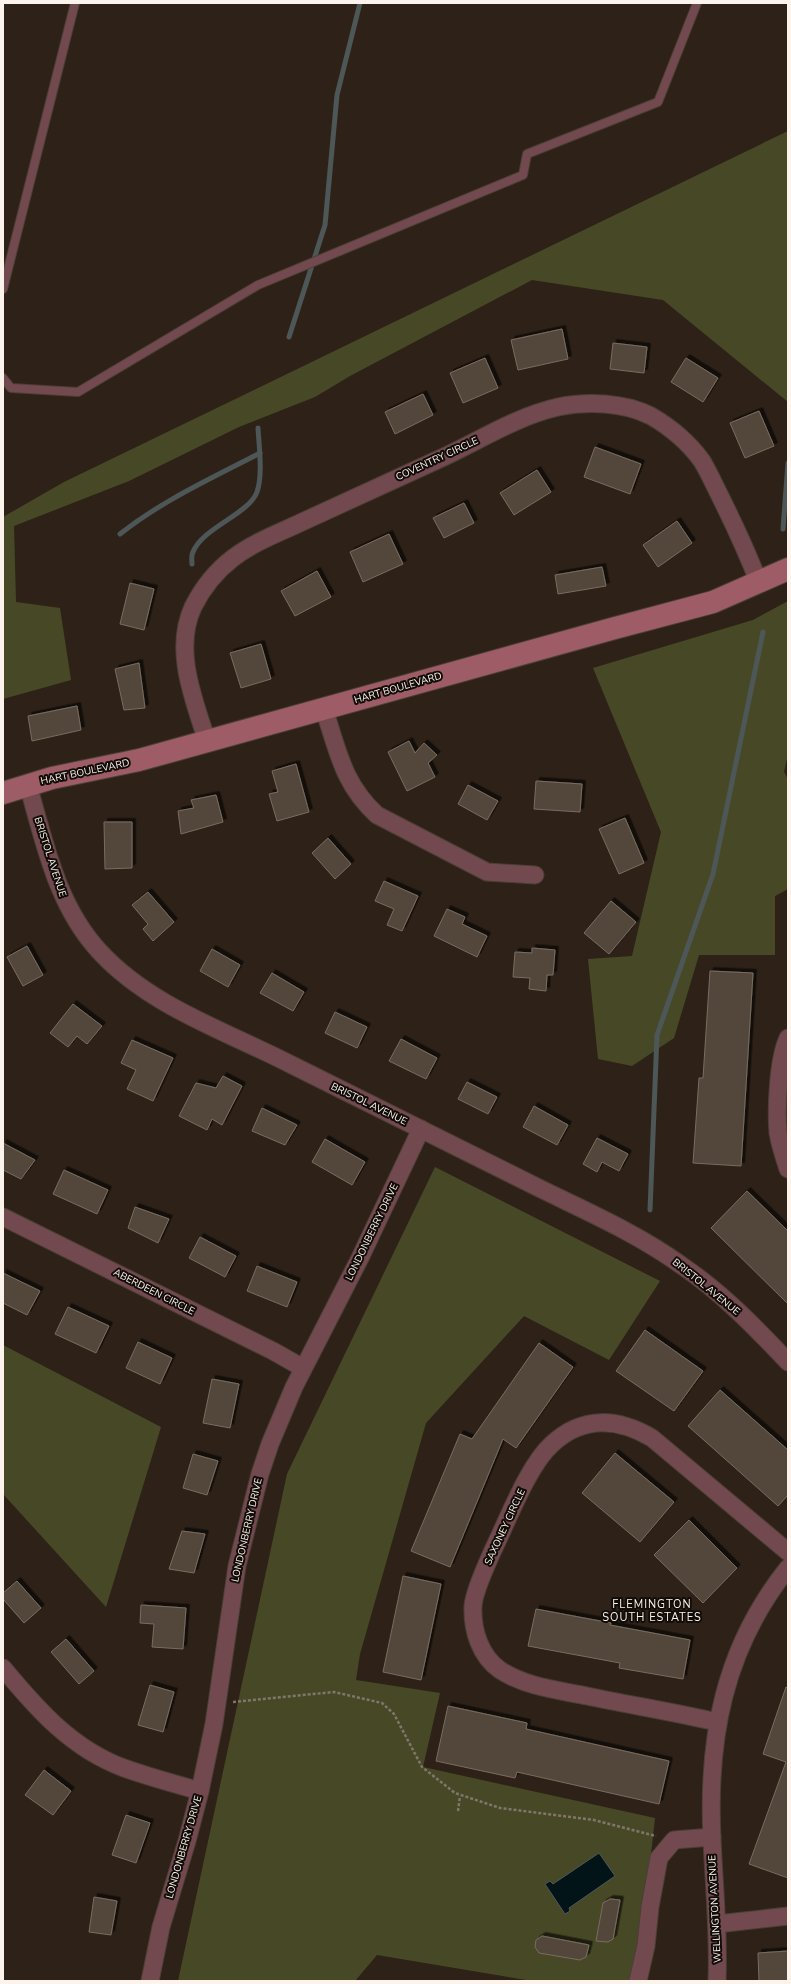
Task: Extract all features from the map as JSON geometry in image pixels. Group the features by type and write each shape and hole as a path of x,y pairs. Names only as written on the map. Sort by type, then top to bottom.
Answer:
{"street":[{"name":"COVENTRY CIRCLE","path":"207,741 192,698 185,656 187,632 192,610 202,590 216,572 235,557 256,544 511,425 559,407 607,404 629,409 649,415 688,444 706,469 741,540 759,583"},
{"name":"HART BOULEVARD","path":"3,793 76,772 139,760 699,606 728,596 788,569"},
{"path":"324,709 342,764 350,783 362,802 377,815 487,872 535,875"},
{"name":"BRISTOL AVENUE","path":"28,785 50,864 66,904 81,928 100,952 145,991 195,1018 585,1211 681,1264 735,1309 788,1362"},
{"path":"788,1038 781,1062 777,1120 782,1152 788,1169"},
{"name":"LONDONBERRY DRIVE","path":"150,1981 161,1927 187,1841 200,1791 217,1704 237,1566 251,1504 270,1444 303,1368 360,1258 421,1129"},
{"name":"ABERDEEN CIRCLE","path":"3,1217 273,1351 303,1368"},
{"name":"SAXONEY CIRCLE","path":"717,1722 530,1684 500,1670 488,1660 479,1645 474,1626 473,1605 488,1561 524,1486 537,1463 551,1444 571,1430 592,1423 614,1422 635,1428 652,1438 788,1552"},
{"name":"WELLINGTON AVENUE","path":"717,1981 717,1924 712,1837 711,1778 717,1722 734,1664 745,1637 759,1610 788,1568"},
{"path":"3,1668 36,1708 57,1728 77,1743 122,1768 200,1791"},
{"path":"638,1981 646,1946 650,1907 659,1858 674,1840 692,1840 712,1837"},
{"path":"717,1924 788,1916"}],"lane":[{"path":"3,289 75,3"},
{"path":"3,378 11,388 78,392 258,285 523,175 527,154 658,102 697,3"}],"path":[{"path":"217,1704 334,1692 382,1703 394,1714 422,1767 460,1796 500,1808 594,1820 674,1840"},
{"path":"458,1811 460,1796"}],"green space":[{"path":"788,131 788,402 663,300 532,280 350,376 315,397 239,427 129,481 14,526 16,602 60,608 71,680 3,699 3,517 64,482"},
{"path":"788,601 788,754 784,772 788,779 788,889 775,896 775,955 699,955 674,1038 632,1066 598,1059 588,959 632,956 661,832 593,668 753,620"},
{"path":"435,1167 660,1281 609,1360 524,1316 426,1423 360,1654 356,1680 440,1693 423,1767 655,1818 637,1981 532,1981 377,1955 355,1981 178,1981 287,1474"},
{"path":"3,1345 161,1427 106,1607 3,1494"}],"shaded area":[{"path":"599,1853 615,1876 569,1908 570,1911 565,1914 545,1884 550,1881 553,1884"}],"building":[{"path":"562,329 568,359 518,370 511,340"},
{"path":"613,343 647,347 644,373 610,369"},
{"path":"485,358 498,388 463,403 450,373"},
{"path":"686,358 718,378 703,402 671,382"},
{"path":"423,394 433,415 395,434 385,412"},
{"path":"759,411 774,446 745,458 730,423"},
{"path":"595,447 641,464 630,494 584,477"},
{"path":"537,470 551,492 514,515 500,493"},
{"path":"464,503 474,523 444,538 433,518"},
{"path":"677,521 692,543 658,567 643,545"},
{"path":"389,534 403,564 363,582 350,552"},
{"path":"602,567 606,586 558,594 555,575"},
{"path":"317,571 331,597 295,616 281,591"},
{"path":"130,583 154,589 144,630 120,624"},
{"path":"261,644 271,679 241,688 230,653"},
{"path":"139,663 145,708 124,710 115,669"},
{"path":"77,706 81,730 32,741 28,716"},
{"path":"409,741 415,753 424,743 437,755 428,763 435,777 407,791 388,752"},
{"path":"296,764 309,812 277,821 269,794 278,792 272,771"},
{"path":"536,781 582,784 580,812 534,809"},
{"path":"468,785 498,801 487,820 458,804"},
{"path":"216,795 223,822 181,834 178,811 194,808 191,800"},
{"path":"625,818 644,863 619,874 599,829"},
{"path":"104,822 132,822 132,868 105,869"},
{"path":"328,838 351,864 335,879 312,853"},
{"path":"384,881 418,896 402,931 387,925 394,909 375,901"},
{"path":"148,892 174,922 153,941 143,929 148,924 132,905"},
{"path":"611,901 636,922 609,954 584,933"},
{"path":"447,909 465,917 462,924 487,936 477,957 434,936"},
{"path":"27,946 43,975 23,986 7,957"},
{"path":"532,948 555,950 553,975 547,975 546,991 529,989 530,978 513,977 515,952 532,953"},
{"path":"212,949 240,965 228,987 200,971"},
{"path":"710,971 753,973 741,1166 693,1163 699,1078 703,1078"},
{"path":"272,973 304,992 293,1011 260,993"},
{"path":"73,1004 102,1026 87,1044 77,1036 68,1047 50,1033"},
{"path":"335,1012 367,1027 357,1048 325,1033"},
{"path":"401,1039 437,1058 426,1079 389,1061"},
{"path":"132,1040 173,1058 153,1101 127,1089 136,1070 121,1063"},
{"path":"223,1076 242,1086 222,1125 212,1119 207,1130 179,1116 196,1083 216,1088"},
{"path":"467,1082 497,1097 488,1114 458,1099"},
{"path":"534,1106 568,1125 557,1145 523,1127"},
{"path":"262,1108 297,1125 285,1145 252,1131"},
{"path":"597,1138 628,1154 619,1171 602,1162 597,1172 583,1164"},
{"path":"325,1139 365,1162 352,1185 312,1162"},
{"path":"3,1143 35,1160 21,1179 3,1170"},
{"path":"64,1170 108,1190 97,1214 53,1194"},
{"path":"747,1191 788,1231 788,1304 711,1228"},
{"path":"135,1207 169,1219 158,1243 128,1228"},
{"path":"200,1237 236,1256 225,1277 189,1258"},
{"path":"257,1266 297,1282 287,1307 247,1291"},
{"path":"3,1273 40,1291 27,1315 3,1303"},
{"path":"68,1307 109,1326 96,1353 55,1334"},
{"path":"645,1330 703,1371 674,1411 616,1371"},
{"path":"138,1342 172,1358 160,1384 126,1368"},
{"path":"539,1343 573,1367 516,1448 503,1439 450,1567 411,1551 460,1434 472,1439"},
{"path":"212,1379 239,1384 230,1428 203,1423"},
{"path":"720,1390 788,1450 788,1495 778,1506 688,1426"},
{"path":"615,1453 674,1502 640,1542 582,1493"},
{"path":"193,1454 218,1461 207,1495 183,1488"},
{"path":"689,1520 737,1568 703,1603 654,1555"},
{"path":"182,1531 205,1534 194,1573 169,1569"},
{"path":"403,1576 441,1584 421,1680 383,1672"},
{"path":"17,1581 41,1608 24,1623 3,1599 3,1593"},
{"path":"141,1605 186,1608 183,1649 152,1647 154,1624 140,1623"},
{"path":"536,1609 690,1640 683,1679 619,1668 620,1663 528,1646"},
{"path":"66,1639 94,1671 79,1684 51,1652"},
{"path":"150,1685 174,1692 163,1732 138,1725"},
{"path":"786,1687 788,1688 788,1878 749,1864 786,1762 763,1754"},
{"path":"448,1706 527,1723 526,1729 669,1761 659,1804 517,1772 515,1778 436,1761"},
{"path":"44,1770 71,1791 53,1815 25,1795"},
{"path":"126,1815 150,1823 136,1863 112,1855"},
{"path":"94,1897 117,1901 111,1935 89,1932"},
{"path":"610,1899 620,1900 613,1939 608,1942 596,1941 603,1903"},
{"path":"542,1936 589,1945 586,1957 580,1960 539,1953 535,1947 536,1940"},
{"path":"788,1951 788,1981 759,1981 758,1953"}],"waterway":[{"path":"289,337 325,225 337,95 360,3"},
{"path":"192,564 192,553 198,543 215,528 245,507 257,492 260,477 258,428"},
{"path":"120,534 171,500 260,453"},
{"path":"783,529 788,463"},
{"path":"650,1210 657,1035 713,874 763,632"}],"district":[{"name":"FLEMINGTON SOUTH ESTATES","path":"652,1610"}]}
